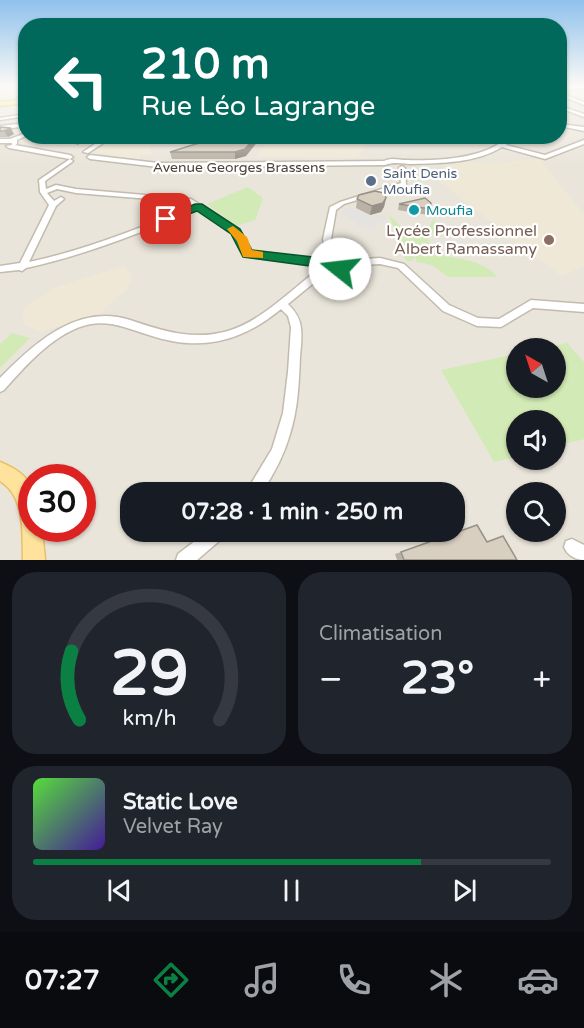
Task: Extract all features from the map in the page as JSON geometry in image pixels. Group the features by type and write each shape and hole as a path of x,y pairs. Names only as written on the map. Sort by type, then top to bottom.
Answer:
{"main road":[{"path":"0,471 18,481"},
{"path":"33,542 34,560"}],"street":[{"path":"0,119 18,116"},
{"path":"0,128 18,125"},
{"path":"567,126 584,129"},
{"path":"0,148 18,139"},
{"path":"0,141 12,143"},
{"path":"388,166 402,168 441,159 475,156 503,146 545,157 584,142"},
{"name":"Avenue Georges Brassens","path":"12,143 81,158 151,168 388,166 391,159 402,168"},
{"path":"101,144 51,178 51,184 76,191 189,200 236,231 248,254 337,270 343,263 380,261 401,266 446,308 477,322 501,322 531,304 584,308"},
{"path":"54,201 44,192 42,180 81,158"},
{"path":"0,386 43,343 74,326 91,321 117,321 161,337 186,341 212,339 260,322 283,305 324,266 330,257 327,239 333,209 342,202 398,188 404,184 402,168"},
{"path":"44,192 56,187"},
{"path":"22,268 54,201 76,191"},
{"path":"0,269 22,268 198,207"},
{"path":"330,257 340,259 343,263"},
{"path":"259,482 280,447 292,408 296,327 292,314 283,305"},
{"path":"568,307 584,314"},
{"path":"184,560 206,542"}],"shaded area":[{"path":"0,112 18,112 18,144 567,144 567,112 584,112 584,560 0,560"},
{"path":"106,144 151,144 152,154 140,155 141,158 137,160 105,159 109,154 96,153 96,150"},
{"path":"265,144 365,144 358,158 256,157"},
{"name":"Lycée Professionnel Albert Ramassamy","path":"543,159 544,165 584,214 584,266 561,276 434,177 440,170 454,162 498,163"},
{"path":"351,207 374,217 376,214 386,214 388,222 380,222 375,229 360,226 341,213"},
{"path":"125,266 132,277 128,288 100,313 40,332 25,325 22,311 59,286"}],"green space":[{"path":"248,187 263,198 255,220 236,226 207,204"},
{"path":"388,213 404,229 414,232 427,231 434,218 436,230 428,238 430,244 421,242 420,254 474,262 492,271 497,277 448,277 432,265 417,262 415,257 412,261 406,261 398,238 400,234 395,231"},
{"path":"12,333 30,338 0,368 0,344"},
{"path":"566,343 584,362 584,439 566,443 566,410 506,410 506,459 494,462 441,370 506,356 506,398 566,398"}],"building":[{"path":"0,127 11,128 0,131"},
{"path":"196,144 249,144 245,149 235,152 170,152"},
{"path":"375,191 384,193 386,198 383,203 372,206 357,199 359,195"},
{"path":"425,198 431,203 430,209 399,204"},
{"path":"477,525 487,542 503,536 517,560 404,560 401,552 429,542 465,542 465,529"}],"slow traffic":[{"path":"233,229 243,240 248,254 259,255"}],"place":[{"name":"Saint Denis Moufia","path":"371,181"},
{"name":"Moufia","path":"414,210"},
{"name":"Lycée Professionnel Albert Ramassamy","path":"549,240"}],"route":[{"path":"166,219 198,207 236,231 243,240 248,254 314,261 322,263 325,269 340,269"}]}
